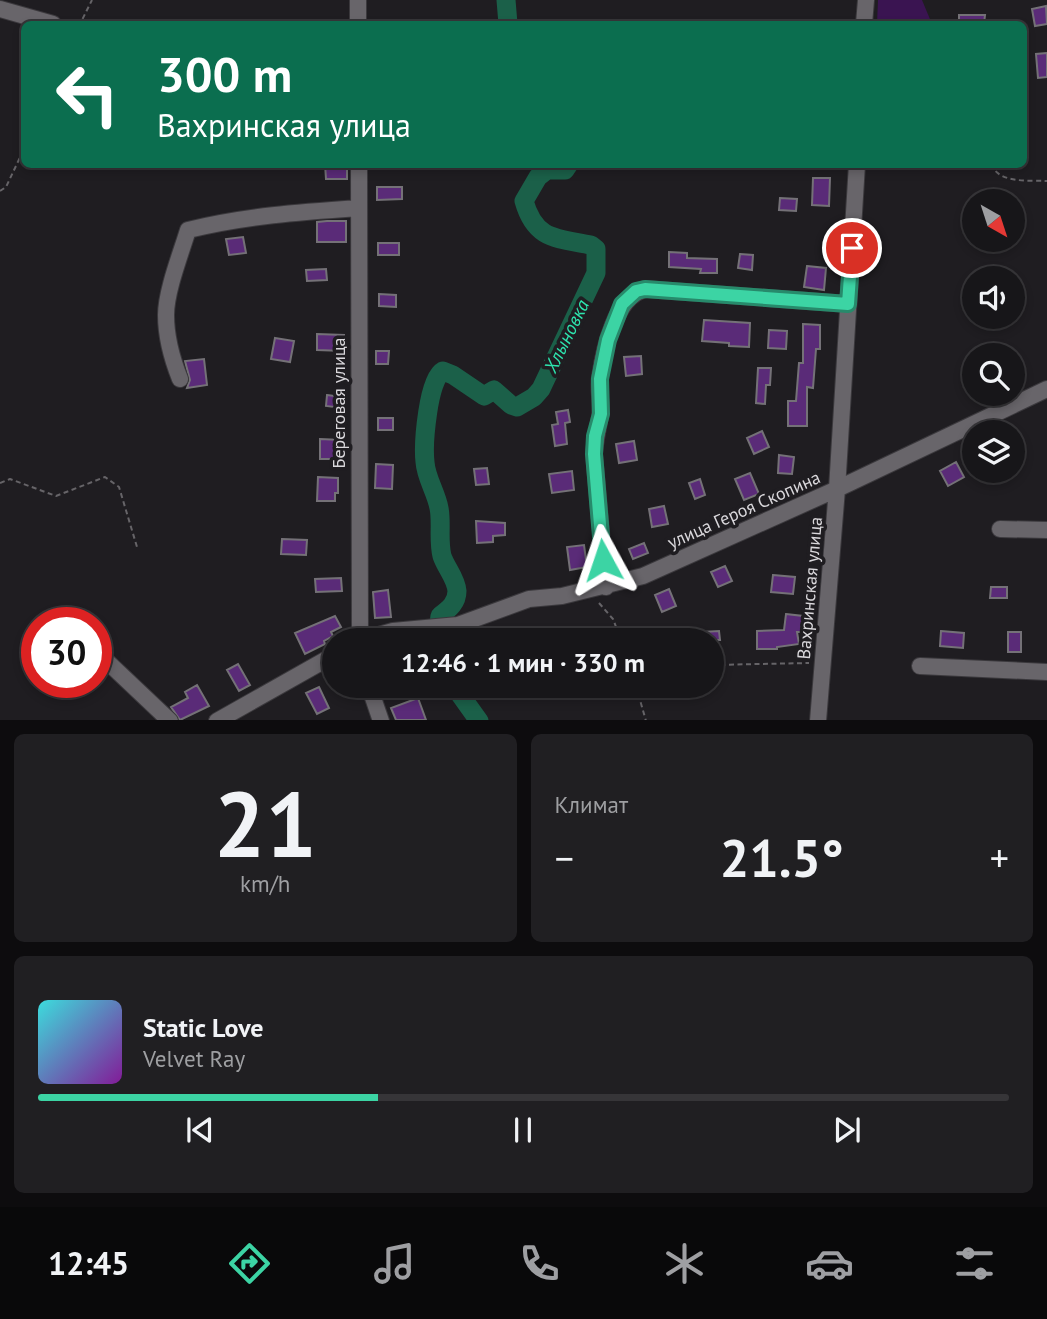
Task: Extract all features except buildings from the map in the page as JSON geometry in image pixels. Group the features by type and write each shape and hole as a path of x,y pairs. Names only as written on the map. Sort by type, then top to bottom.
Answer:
{"street":[{"path":"358,0 358,21"},
{"path":"864,21 866,0"},
{"path":"0,9 42,21"},
{"name":"Береговая улица","path":"359,168 360,628"},
{"name":"Вахринская улица","path":"818,720 837,489 857,168"},
{"path":"180,379 171,356 166,313 188,230 218,222 256,217 359,208"},
{"path":"606,587 594,454 595,436 601,414 600,379 608,340 622,304 636,291 645,289 848,304"},
{"name":"улица Героя Скопина","path":"428,628 458,625 529,599 606,587 643,576 837,489 1047,389"},
{"path":"1000,529 1047,530"},
{"path":"217,720 237,716 322,663"},
{"path":"112,666 170,720"},
{"path":"920,666 1047,672"},
{"path":"373,698 381,720"}],"path":[{"path":"80,21 92,0"},
{"path":"0,191 6,187 21,155"},
{"path":"992,168 1001,177 1047,181"},
{"path":"0,483 10,479 56,496 105,477 119,487 137,547"},
{"path":"584,591 596,600 616,628"},
{"path":"724,665 823,662"},
{"path":"640,698 646,720"}],"shaded area":[{"path":"878,0 922,0 931,21 877,21"}],"waterway":[{"name":"Хлыновка","path":"506,0 508,21"},
{"name":"Хлыновка","path":"438,628 440,616 454,602 457,591 442,556 439,508 425,462 430,399 438,376 443,371 484,396 494,390 517,407 534,397 541,389 596,273 596,249 591,245 548,235 534,223 524,201 538,177 547,170 566,168"},
{"name":"Хлыновка","path":"463,698 478,720"}],"route":[{"path":"603,560 594,454 595,436 601,414 600,379 608,340 622,304 636,291 645,289 848,304 852,248"}]}
